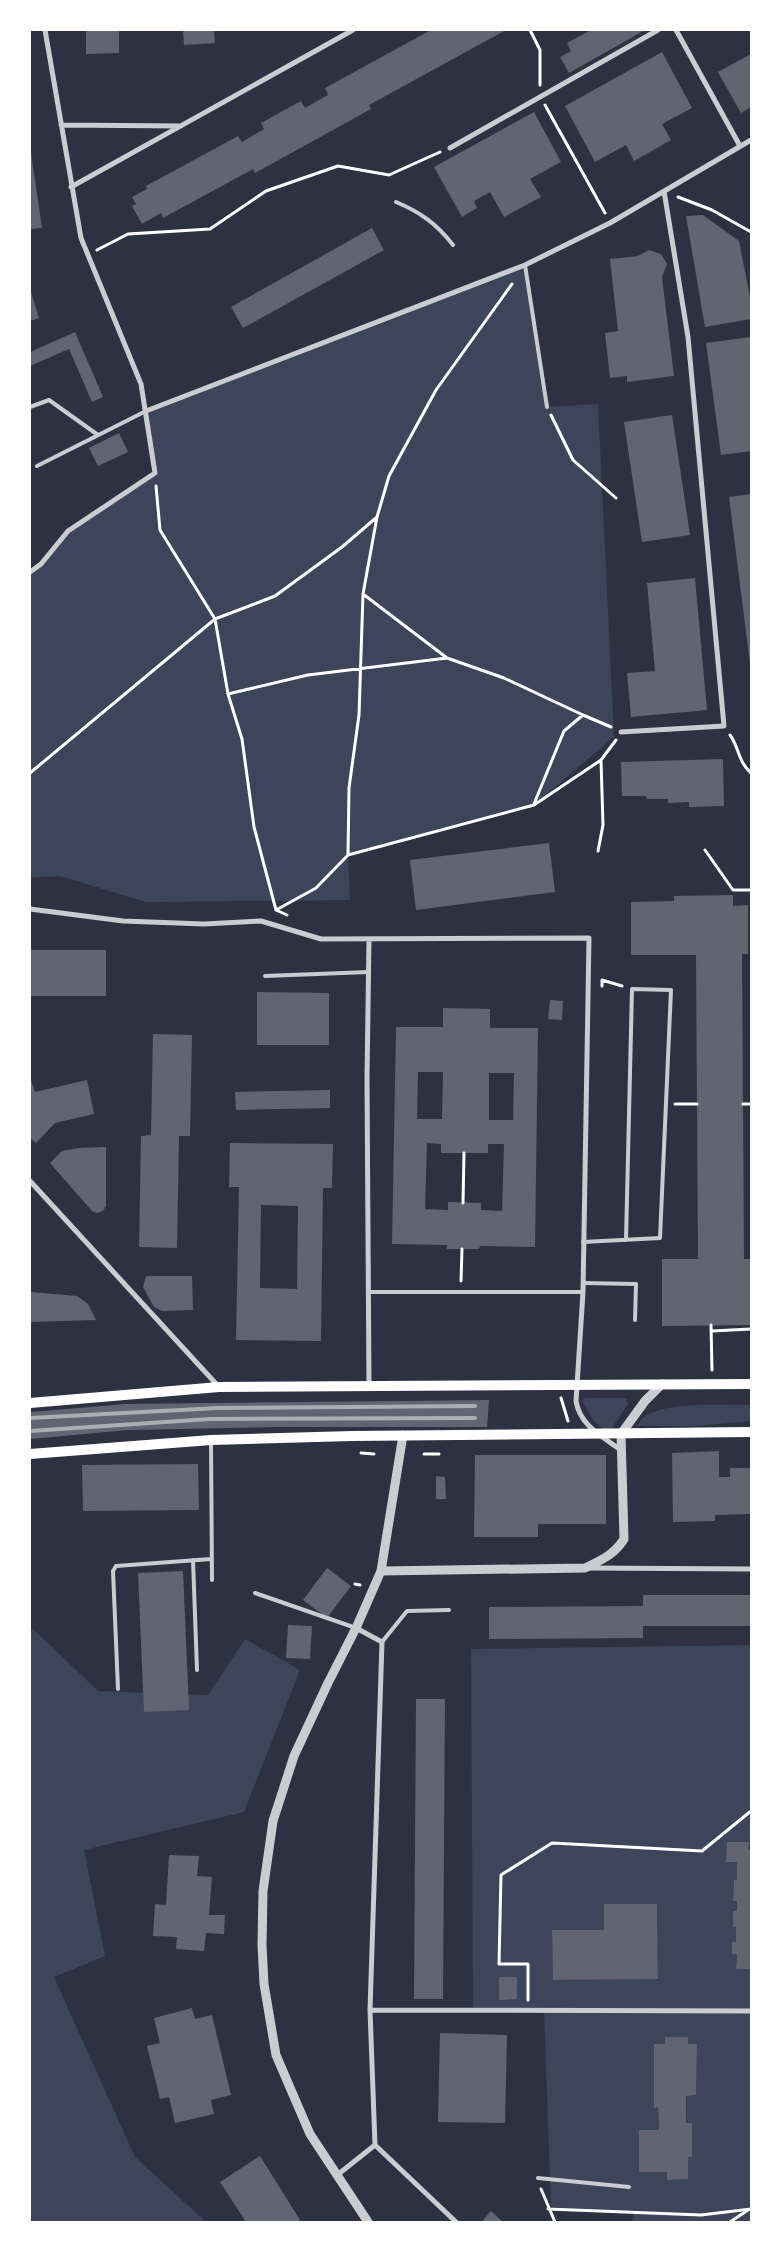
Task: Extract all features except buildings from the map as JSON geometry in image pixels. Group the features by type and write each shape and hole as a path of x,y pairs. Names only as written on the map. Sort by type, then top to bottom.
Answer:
{"main road":[{"path":"30,1403 219,1387 751,1384"},
{"path":"30,1454 210,1440 404,1435 751,1432"}],"street":[{"path":"30,572 41,564 68,531 155,473 141,384 82,238 71,187 45,30"},
{"path":"71,187 353,30"},
{"path":"450,148 658,30"},
{"path":"676,30 740,146"},
{"path":"61,125 182,126"},
{"path":"146,411 525,265 610,223 751,140"},
{"path":"622,732 724,726 688,337 664,191"},
{"path":"30,909 123,921 204,924 261,921 320,939 589,938 583,1283 576,1401 580,1415 585,1423 622,1451"},
{"path":"369,939 369,1386"},
{"path":"30,1182 219,1387"},
{"path":"585,1568 609,1556 618,1548 624,1538 621,1434 645,1401 662,1384"},
{"path":"368,2222 310,2134 276,2055 264,1984 262,1945 263,1892 273,1821 294,1756 356,1628 381,1571 404,1435"},
{"path":"381,1571 585,1568 751,1569"},
{"path":"356,1628 382,1642 370,2010 375,2145 456,2222"},
{"path":"370,2010 751,2011"},
{"path":"336,2176 375,2145"}],"lane":[{"path":"396,202 429,219 453,245"},
{"path":"525,265 547,407"},
{"path":"30,407 49,400 98,435"},
{"path":"37,466 146,411"},
{"path":"265,976 369,972"},
{"path":"583,1242 626,1240 660,1238 670,990 632,989 626,1240"},
{"path":"583,1283 636,1284 635,1320"},
{"path":"369,1292 582,1292"},
{"path":"210,1440 212,1580"},
{"path":"118,1689 113,1571 116,1566 211,1558"},
{"path":"193,1560 197,1670"},
{"path":"255,1593 356,1628"},
{"path":"382,1642 407,1610 449,1610"},
{"path":"538,2178 630,2187"}],"path":[{"path":"530,30 540,50 540,96 610,223"},
{"path":"90,254 128,234 210,229 266,191 338,166 389,175 450,148"},
{"path":"664,191 712,210 751,232"},
{"path":"348,856 350,788 359,715 363,594 377,517 389,476 436,390 525,265"},
{"path":"547,407 573,460 616,498"},
{"path":"155,473 160,530 215,620 228,694 242,739 254,827 276,910"},
{"path":"30,774 215,620 275,596 342,547 377,517"},
{"path":"276,910 316,888 348,856 534,805 601,760 622,732 583,716 504,678 447,658 363,594"},
{"path":"228,694 308,675 360,667 447,658"},
{"path":"534,805 564,731 583,716"},
{"path":"736,742 738,757 751,773"},
{"path":"598,851 603,825 601,760"},
{"path":"705,850 733,890 751,890"},
{"path":"276,910 290,916"},
{"path":"588,990 601,990 602,980 632,989"},
{"path":"665,1104 697,1104"},
{"path":"743,1104 751,1104"},
{"path":"463,1203 464,1153"},
{"path":"461,1292 462,1249"},
{"path":"711,1325 712,1370"},
{"path":"712,1331 751,1329"},
{"path":"361,1453 374,1454"},
{"path":"424,1454 439,1454"},
{"path":"355,1584 360,1585"},
{"path":"528,2001 528,1964 499,1964 501,1875 552,1843 702,1851 751,1811"},
{"path":"538,2178 548,2209 555,2222"},
{"path":"548,2209 701,2215 750,2209"},
{"path":"730,2222 750,2209"}],"shaded area":[{"path":"525,265 547,407 598,404 614,737 534,805 348,855 350,900 146,902 60,876 30,878 30,572 68,531 155,473 146,411"},
{"path":"585,1398 623,1398 626,1399 628,1404 612,1428 603,1429 594,1421 582,1401"},
{"path":"688,1405 751,1405 751,1421 696,1426 638,1426 644,1417 655,1411 671,1407"},
{"path":"30,1626 98,1691 208,1695 245,1639 300,1670 244,1812 84,1850 105,1956 54,1977 135,2157 206,2222 30,2222"},
{"path":"751,1645 751,1850 748,1850 748,1842 727,1842 726,1861 737,1862 737,1880 734,1880 733,1901 737,1901 737,1911 733,1911 733,1927 736,1927 736,1942 732,1942 732,1954 737,1954 736,1969 751,1969 751,2222 632,2222 633,2213 551,2207 544,2010 473,2010 471,1649","holes":["604,1904 657,1904 658,1978 553,1980 552,1931 604,1930","665,2037 688,2037 688,2044 697,2044 696,2095 686,2096 688,2179 667,2180 667,2172 639,2171 639,2131 659,2130 658,2107 654,2107 654,2044 665,2044"]}],"railway":[{"path":"30,1418 218,1408 475,1406"},
{"path":"30,1431 210,1419 475,1418"}]}
